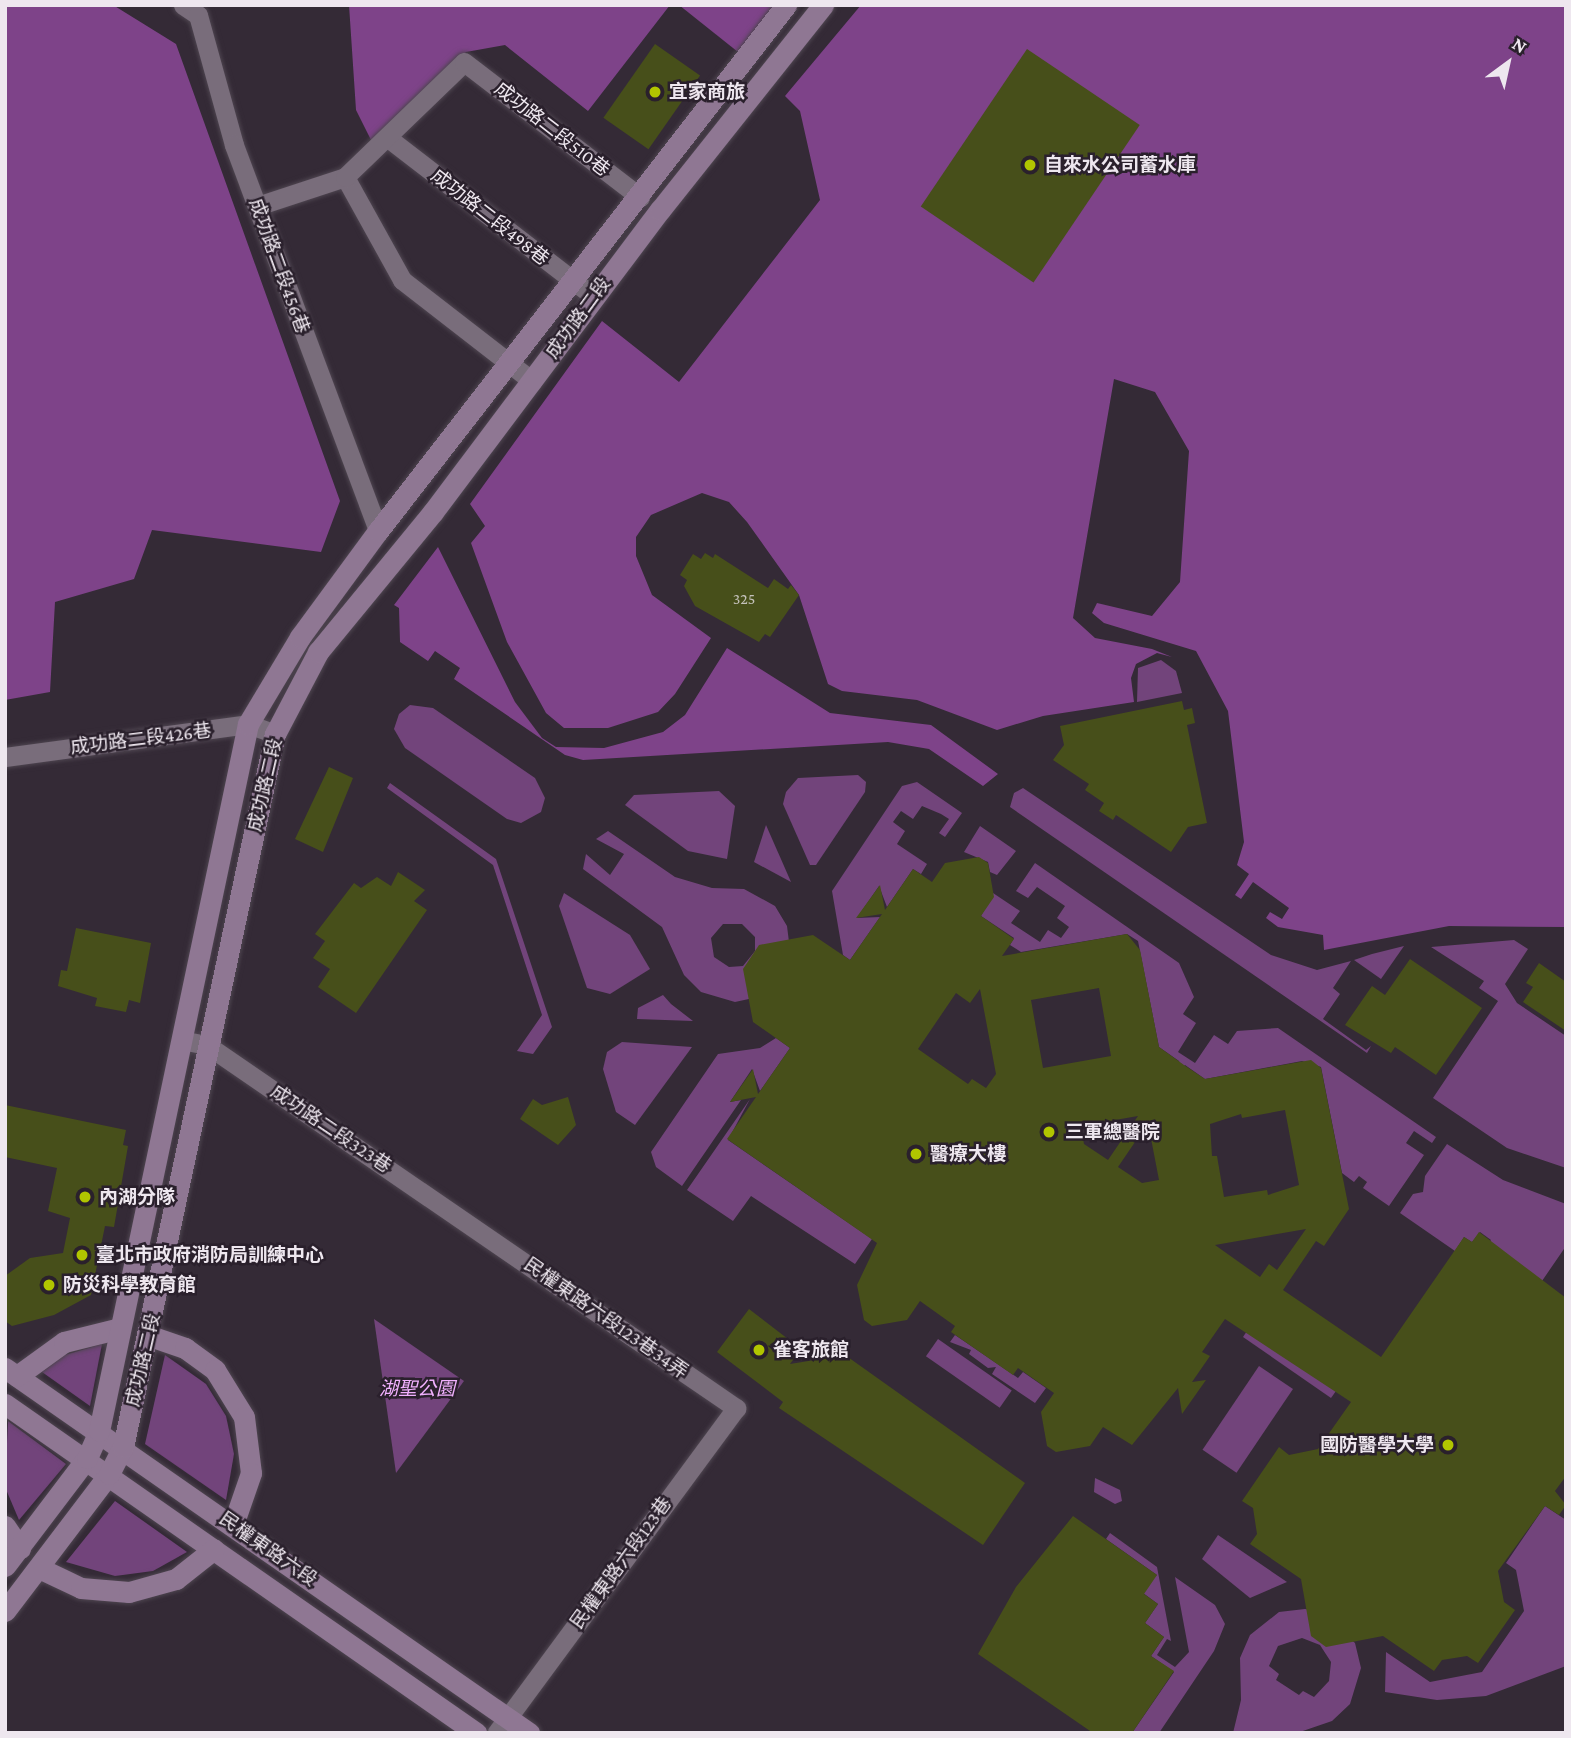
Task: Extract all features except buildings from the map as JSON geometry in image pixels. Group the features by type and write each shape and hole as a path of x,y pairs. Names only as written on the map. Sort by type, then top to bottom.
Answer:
{"main road":[{"name":"成功路二段","path":"5,1566 87,1458 99,1431 247,724 300,637 378,531 511,366 786,5"},
{"name":"成功路二段","path":"5,1611 41,1569 109,1474 123,1447 150,1336 207,1045 275,734 318,652 532,381 593,296 822,5"},
{"path":"11,1372 64,1342 120,1328"},
{"path":"150,1336 201,1358 241,1409 249,1435 251,1472 233,1525"},
{"name":"民權東路六段","path":"11,1372 233,1525 502,1725 529,1733"},
{"name":"民權東路六段","path":"5,1404 87,1458 476,1733"},
{"path":"5,1526 20,1548"},
{"path":"41,1569 81,1588 129,1592 176,1579 214,1549"}],"street":[{"name":"成功路二段456巷","path":"183,5 198,15 233,145 378,531"},
{"name":"成功路二段510巷","path":"387,138 464,62 640,197"},
{"path":"257,206 345,177 387,138"},
{"name":"成功路二段498巷","path":"387,138 593,296"},
{"path":"345,177 402,280 532,381"},
{"name":"成功路二段426巷","path":"5,757 247,724 275,734"},
{"name":"成功路二段323巷","path":"181,1040 207,1045 477,1228"},
{"name":"民權東路六段123巷34弄","path":"477,1228 736,1408"},
{"name":"民權東路六段123巷","path":"502,1725 736,1408"}],"green space":[{"path":"1161,660 1176,671 1182,693 1137,702 1138,668"},
{"path":"410,705 433,708 535,778 545,798 541,812 521,823 507,819 405,748 394,729 399,714"},
{"path":"858,775 866,782 865,792 816,865 810,865 783,804 786,792 798,778"},
{"path":"917,782 962,813 945,837 939,833 949,819 941,814 922,806 913,819 901,811 893,822 905,831 897,844 927,864 921,874 913,869 887,907 879,886 857,918 880,917 850,960 843,955 832,891 902,786"},
{"path":"390,783 496,859 552,1027 533,1054 517,1051 542,1015 493,865 387,788"},
{"path":"1023,788 1271,955 1317,970 1351,961 1333,988 1340,994 1323,1019 1366,1050 1371,1046 1367,1053 1010,807 1014,793"},
{"path":"719,791 735,806 727,859 688,851 625,805 634,795"},
{"path":"766,825 791,882 754,862"},
{"path":"980,826 1016,851 997,875 990,872 988,862 964,852"},
{"path":"608,831 675,877 712,888 744,889 775,906 787,926 790,950 758,997 735,1002 701,992 684,975 662,927 583,869 586,854 610,875 624,854 596,839","holes":["723,924 742,924 755,937 755,951 743,966 729,967 714,957 711,938"]},
{"path":"1035,863 1179,963 1194,997 1183,1014 1196,1023 1178,1052 1195,1063 1214,1035 1228,1044 1237,1031 1278,1028 1436,1137 1432,1143 1414,1131 1406,1143 1424,1155 1389,1206 1363,1188 1367,1182 1359,1176 1354,1182 1342,1173 1321,1067 1302,1061 1205,1079 1185,1065 1181,1069 1179,1061 1159,1047 1138,941 1127,934 1021,952 1010,945 1014,938 981,916 993,893 1020,911 1011,923 1040,942 1048,930 1061,938 1069,927 1057,918 1065,906 1037,887 1028,898 1016,891"},
{"path":"564,893 630,935 650,969 610,994 587,988 559,906"},
{"path":"1514,940 1528,949 1505,984 1517,1003 1566,1036 1566,1168 1507,1148 1433,1098 1498,1001 1479,988 1484,981 1431,947"},
{"path":"1404,946 1381,979 1354,960 1372,954"},
{"path":"663,995 693,1021 637,1019 638,1008"},
{"path":"776,1038 790,1048 760,1091 752,1069 730,1102 741,1100 682,1186 656,1167 651,1152 718,1054 760,1048"},
{"path":"622,1042 692,1047 635,1125 616,1112 603,1069 607,1052"},
{"path":"750,1099 728,1140 872,1239 855,1264 751,1196 733,1221 687,1190"},
{"path":"1447,1144 1503,1180 1566,1204 1566,1246 1542,1281 1484,1250 1491,1240 1480,1232 1472,1242 1464,1237 1455,1251 1400,1213 1413,1194 1423,1192 1425,1176"},
{"name":"湖聖公園","path":"374,1319 464,1381 396,1473"},
{"path":"1247,1331 1336,1391 1331,1398 1243,1337"},
{"path":"955,1335 1018,1378 1023,1372 1046,1388 1035,1403 992,1374 996,1367 988,1368 969,1354 971,1350 950,1342"},
{"path":"938,1339 1012,1391 1000,1408 926,1356"},
{"path":"102,1344 90,1406 42,1372 65,1355"},
{"path":"165,1355 206,1384 226,1416 234,1454 226,1500 145,1444"},
{"path":"1259,1366 1293,1389 1237,1473 1203,1450"},
{"path":"8,1421 66,1464 19,1520 5,1487"},
{"path":"1095,1478 1120,1490 1122,1501 1115,1504 1094,1492"},
{"path":"115,1501 187,1552 153,1571 115,1576 66,1562"},
{"path":"1545,1506 1566,1520 1566,1666 1486,1696 1437,1700 1385,1692 1386,1652 1430,1682 1482,1672 1524,1611 1516,1570 1506,1563"},
{"path":"1110,1533 1157,1567 1171,1641 1167,1639 1157,1655 1175,1667 1189,1652 1175,1577 1215,1605 1225,1624 1214,1651 1159,1733 1132,1733 1174,1672 1151,1656 1164,1637 1145,1623 1158,1604 1139,1590 1157,1575 1106,1539"},
{"path":"1218,1535 1287,1582 1250,1598 1202,1559"},
{"path":"1305,1609 1317,1611 1355,1643 1361,1668 1350,1704 1332,1721 1297,1733 1233,1733 1241,1700 1240,1658 1250,1635 1279,1612","holes":["1302,1638 1320,1645 1331,1662 1329,1681 1314,1697 1303,1691 1299,1695 1276,1680 1279,1674 1269,1666 1278,1646"]}],"shaded area":[{"path":"5,5 113,5 176,44 340,501 321,552 152,530 134,579 55,602 50,692 5,700"},
{"path":"349,5 670,5 588,111 505,45 466,52 373,144 356,110"},
{"path":"679,5 778,5 738,52"},
{"path":"861,5 1566,5 1566,927 1449,926 1324,950 1323,935 1278,927 1266,918 1270,912 1282,919 1289,908 1253,882 1241,899 1235,895 1249,874 1237,865 1244,842 1228,711 1196,651 1104,623 1092,613 1097,603 1152,616 1180,582 1189,451 1155,392 1114,379 1073,618 1095,638 1152,649 1172,657 1157,653 1136,664 1131,678 1134,702 1043,716 997,730 917,700 842,691 828,684 799,595 747,522 729,502 702,493 651,515 636,537 636,556 652,595 711,638 675,694 658,712 608,728 564,728 546,713 507,642 471,543 485,526 470,504 602,321 679,382 820,200 800,111 785,96"},
{"path":"438,547 515,702 542,738 556,747 604,748 663,732 685,715 727,648 830,713 931,725 998,774 983,786 929,749 888,742 583,760 565,755 454,679 460,668 435,651 428,661 400,642 399,608 394,605"}],"place":[{"name":"宜家商旅","path":"655,92"},
{"name":"自來水公司蓄水庫","path":"1030,165"},
{"name":"三軍總醫院","path":"1049,1132"},
{"name":"醫療大樓","path":"916,1154"},
{"name":"內湖分隊","path":"85,1197"},
{"name":"臺北市政府消防局訓練中心","path":"82,1255"},
{"name":"防災科學教育館","path":"49,1285"},
{"name":"雀客旅館","path":"759,1350"},
{"name":"國防醫學大學","path":"1448,1445"}]}
